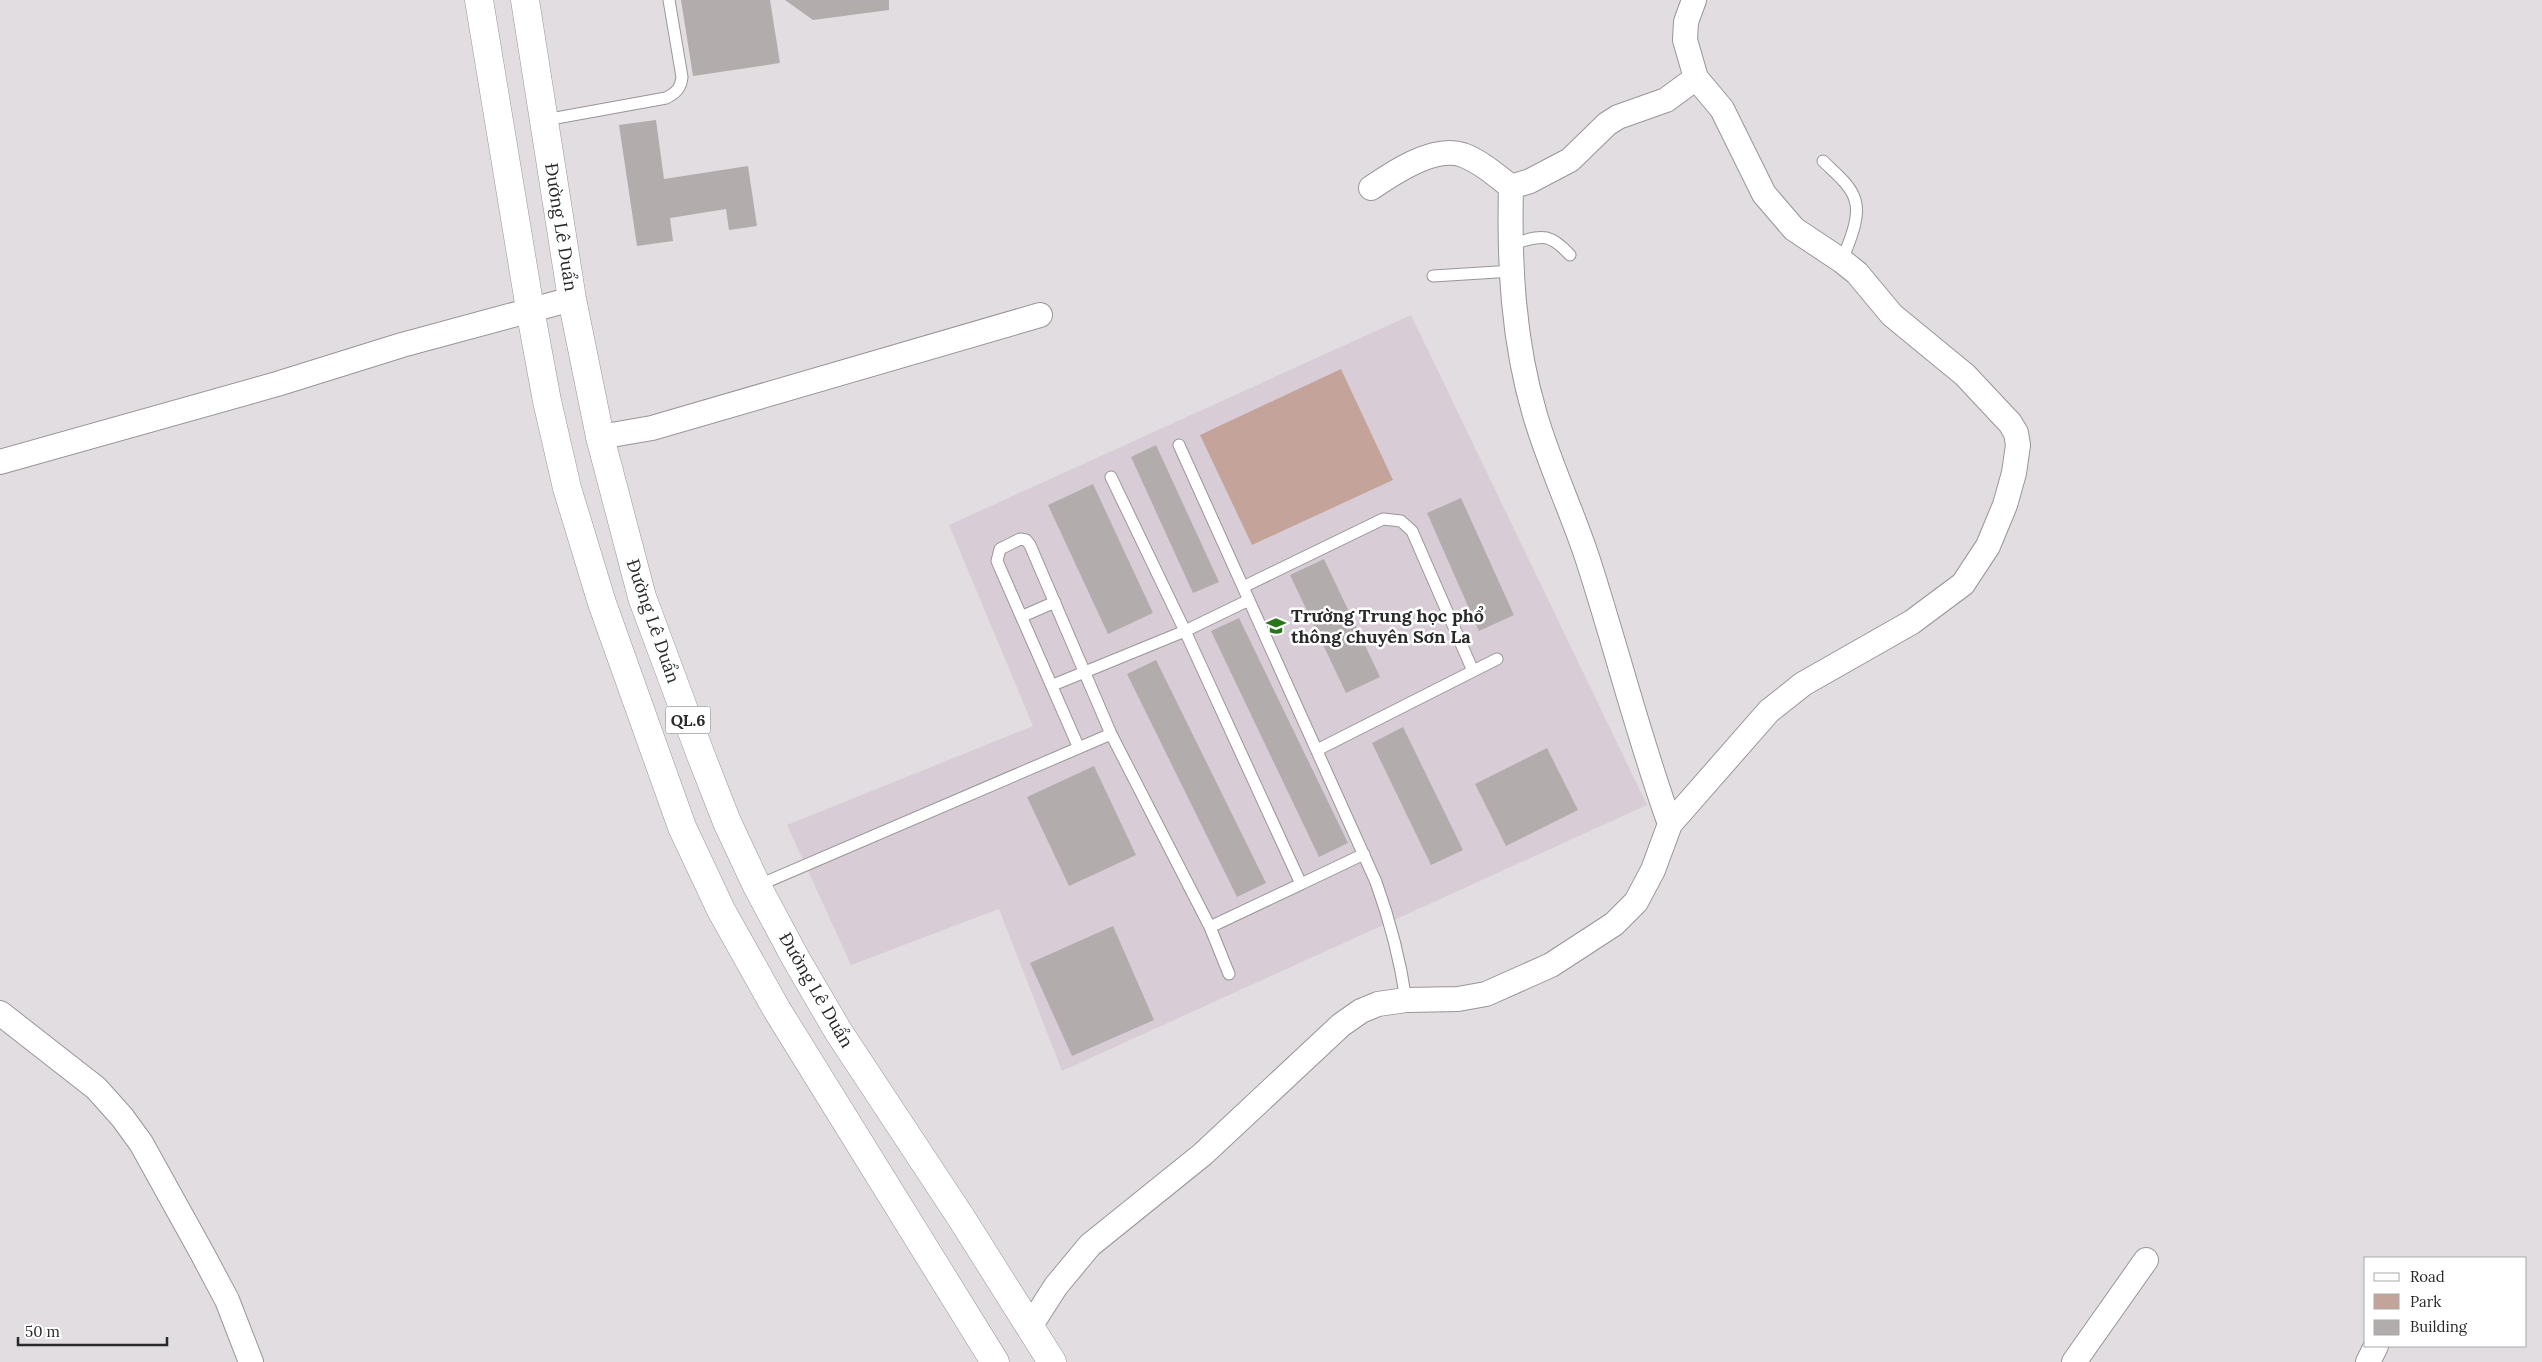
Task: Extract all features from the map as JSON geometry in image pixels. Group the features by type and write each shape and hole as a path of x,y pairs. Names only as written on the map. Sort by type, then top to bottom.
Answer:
{"main road":[{"name":"QL.6","path":"479,0 530,309 547,401 567,488 602,603 682,827 721,910 777,1010 995,1362"},
{"name":"Đường Lê Duẩn","path":"525,0 572,299 600,437 642,597 727,822 757,886 838,1031 962,1219 1052,1362"}],"street":[{"path":"1029,1328 1056,1286 1090,1246 1203,1154 1341,1025 1361,1011 1378,1004 1406,1000 1458,999 1486,994 1552,965 1585,945 1614,924 1636,902 1653,870 1670,824 1769,711 1803,684 1912,622 1963,584 1988,546 2005,505 2014,473 2018,445 2016,434 2010,423 1966,375 1892,315 1857,273 1794,229 1764,194 1722,108 1696,78 1685,40 1690,2"},
{"path":"1512,186 1530,181 1570,160 1607,124 1618,116 1666,100 1696,78"},
{"path":"1371,188 1401,168 1433,155 1444,153 1461,154 1484,165 1512,186"},
{"path":"1512,186 1511,244 1515,318 1525,377 1534,415 1587,559 1642,742 1670,824"},
{"path":"0,462 530,309 572,299"},
{"path":"600,437 652,428 1040,315"},
{"path":"0,1013 96,1088 122,1116 141,1143 227,1300 251,1362"},
{"path":"2074,1362 2146,1260"},
{"path":"2368,1362 2376,1347"}],"lane":[{"path":"545,120 666,98 673,95 681,84 682,77 669,0"},
{"path":"1823,161 1844,183 1856,201 1855,221 1842,261"},
{"path":"1511,244 1545,236 1557,241 1570,255"},
{"path":"1433,276 1513,270"},
{"path":"1179,445 1364,854 1390,922 1400,958 1406,1000"},
{"path":"1111,478 1186,631 1301,884"},
{"path":"1243,586 1383,519 1401,521 1412,531 1473,671"},
{"path":"1078,746 997,558 1000,550 1020,539 1026,540 1030,545 1111,734 1210,927 1229,974"},
{"path":"1053,686 1186,631 1249,600"},
{"path":"1023,616 1055,602"},
{"path":"1318,750 1497,659"},
{"path":"757,886 1078,746 1111,734"},
{"path":"1210,927 1364,854"}],"shaded area":[{"name":"Trường Trung học phổ thông chuyên Sơn La","path":"1411,315 1647,805 1062,1071 999,909 851,965 787,825 1033,726 949,525"}],"green space":[{"path":"1341,369 1393,480 1252,545 1200,435"}],"building":[{"path":"681,0 770,0 780,63 693,76"},
{"path":"785,0 889,0 889,10 813,20"},
{"path":"656,120 664,179 748,166 757,226 729,230 726,209 670,218 673,241 637,246 619,125"},
{"path":"1156,445 1219,582 1193,593 1131,457"},
{"path":"1093,484 1153,613 1108,634 1048,505"},
{"path":"1461,498 1514,615 1479,631 1427,513"},
{"path":"1324,559 1380,677 1346,693 1290,575"},
{"path":"1239,618 1348,843 1319,857 1211,631"},
{"path":"1156,660 1266,883 1237,897 1127,674"},
{"path":"1403,727 1463,850 1431,865 1372,743"},
{"path":"1547,748 1578,810 1506,846 1475,784"},
{"path":"1094,766 1136,855 1069,886 1027,797"},
{"path":"1113,926 1154,1020 1072,1056 1030,963"}],"place":[{"name":"Trường Trung học phổ thông chuyên Sơn La","path":"1276,626"}]}
